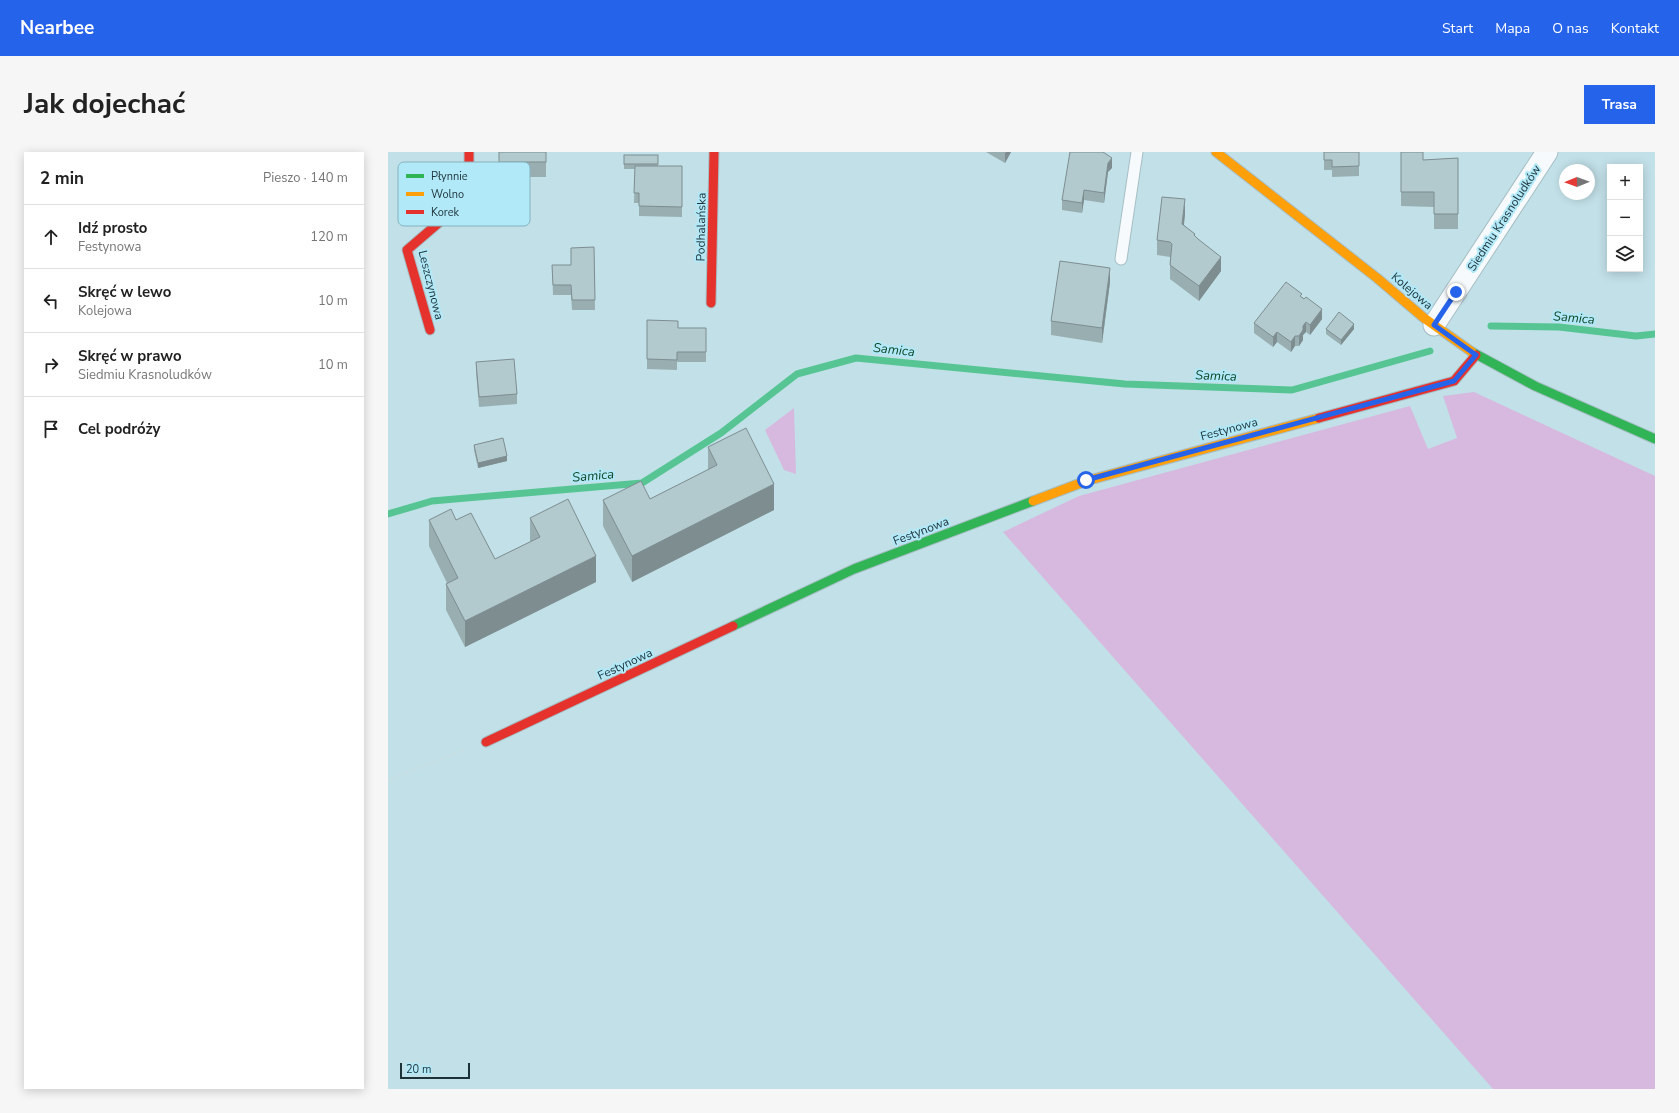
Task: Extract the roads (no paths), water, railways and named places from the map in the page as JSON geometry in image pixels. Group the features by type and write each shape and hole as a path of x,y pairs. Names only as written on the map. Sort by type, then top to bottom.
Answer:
{"street":[{"name":"Podhalańska","path":"711,303 714,152"},
{"name":"Kolejowa","path":"1216,152 1434,325 1476,355 1536,386 1655,439"},
{"name":"Siedmiu Krasnoludków","path":"1434,325 1546,152"},
{"name":"Leszczynowa","path":"430,330 408,250 435,226"},
{"name":"Festynowa","path":"486,742 854,570 1086,480 1454,381 1476,355"}],"lane":[{"path":"1121,259 1138,152"}],"waterway":[{"name":"Samica","path":"1491,326 1559,327 1636,336 1655,334"},
{"name":"Samica","path":"388,514 432,501 642,483 721,433 797,374 856,358 1125,384 1292,390 1430,351"}]}
